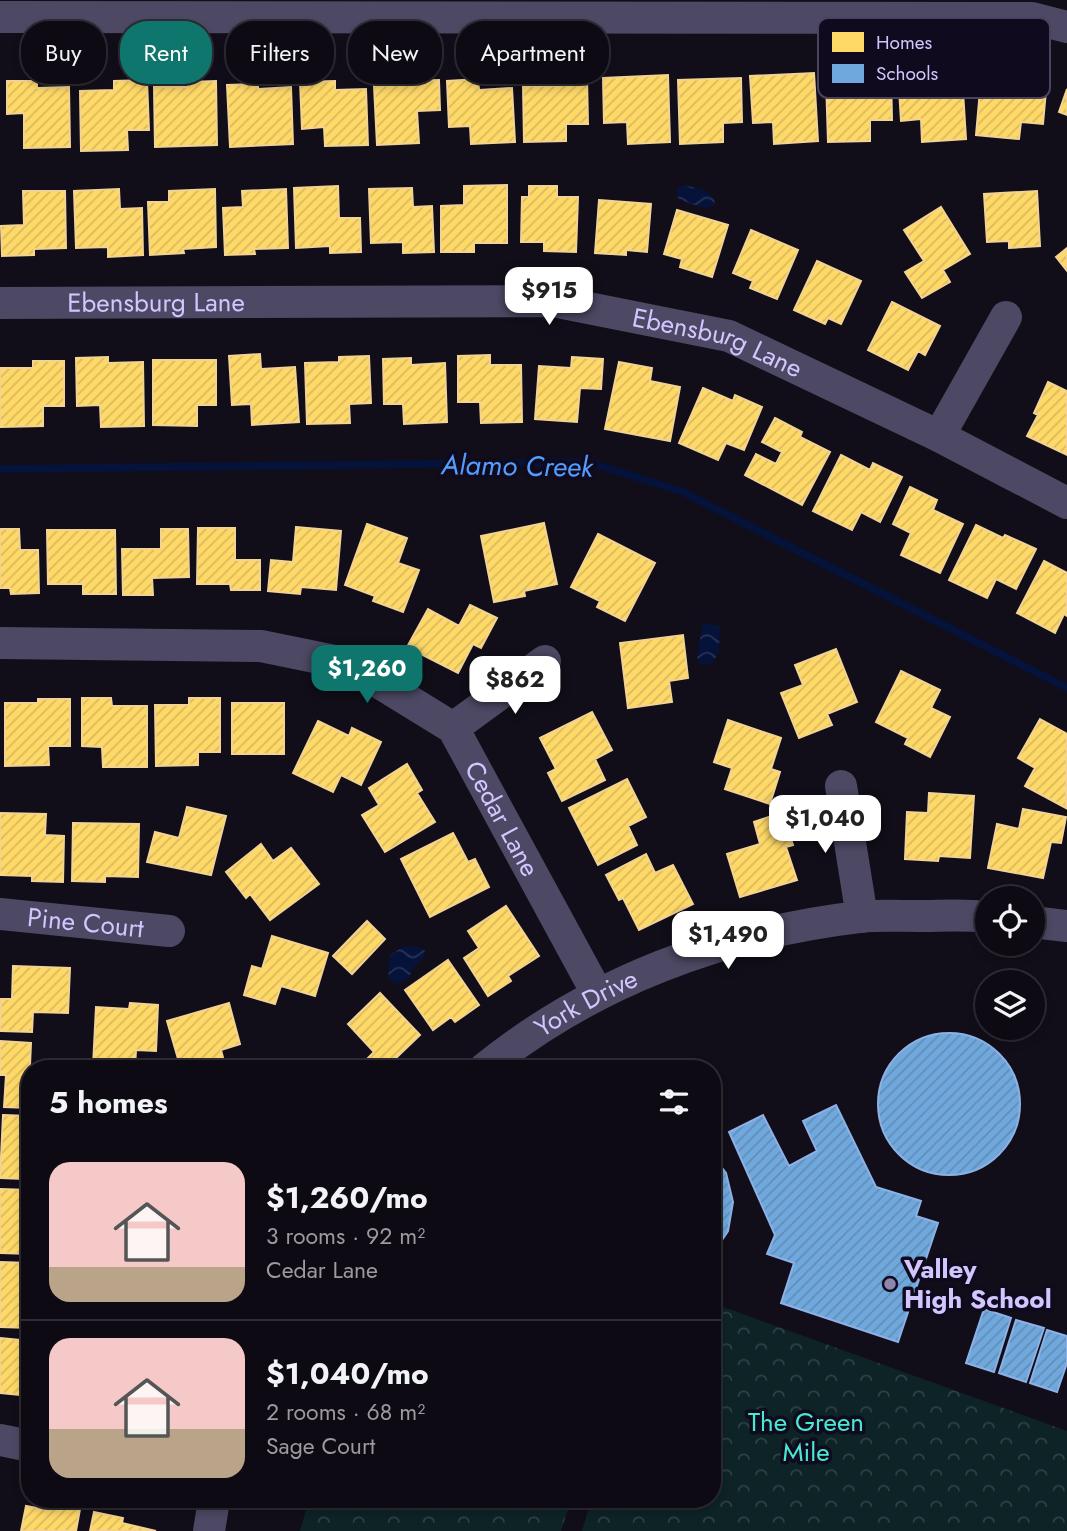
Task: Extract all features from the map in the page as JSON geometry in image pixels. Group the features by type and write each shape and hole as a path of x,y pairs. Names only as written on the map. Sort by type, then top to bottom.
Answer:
{"street":[{"path":"16,11 1032,18"},
{"path":"1050,23 1067,27"},
{"name":"Ebensburg Lane","path":"0,303 553,301 729,336 939,436 1067,503"},
{"path":"939,436 1006,317"},
{"name":"Cedar Lane","path":"0,643 261,646 349,664 453,728 597,993"},
{"path":"453,728 545,661"},
{"path":"841,786 862,917"},
{"name":"Pine Court","path":"0,914 169,931"},
{"name":"York Drive","path":"496,1060 597,993 680,957 773,931 862,917 975,917"},
{"path":"1045,923 1067,926"},
{"path":"0,1440 21,1444"},
{"path":"209,1531 213,1508"}],"green space":[{"name":"The Green Mile","path":"721,1306 1067,1431 1067,1531 582,1531 589,1508 721,1508"},
{"path":"307,1508 568,1508 561,1531 300,1531"}],"water":[{"path":"683,185 705,190 714,198 715,205 704,208 678,199 677,189"},
{"path":"703,623 720,626 719,651 712,664 699,665 697,656"},
{"path":"418,946 425,951 424,958 415,965 408,979 397,984 388,978 390,956 402,947"}],"building: Homes":[{"path":"814,73 818,141 774,144 773,122 753,123 750,76"},
{"path":"668,75 670,142 628,144 627,122 604,123 603,84 609,84 609,78"},
{"path":"741,78 742,122 723,123 723,142 680,144 678,80"},
{"path":"456,80 456,84 478,84 479,90 512,88 515,142 471,144 470,126 449,127 447,81"},
{"path":"7,81 37,84 37,88 69,87 70,147 24,148 24,113 7,114"},
{"path":"114,81 120,81 120,84 147,84 149,130 127,130 128,150 81,151 80,91 114,90"},
{"path":"212,81 216,81 217,145 155,147 154,87 188,87 188,84 212,84"},
{"path":"334,81 335,90 366,89 368,145 325,146 324,127 302,129 300,84 334,84"},
{"path":"258,84 258,89 291,87 293,144 230,147 227,85"},
{"path":"439,84 440,110 417,111 419,143 377,145 374,86"},
{"path":"587,84 588,124 566,124 566,141 524,142 523,86"},
{"path":"1067,89 1067,115 1059,112"},
{"path":"827,98 892,98 892,120 870,120 870,141 828,142"},
{"path":"900,98 963,98 966,139 922,142 921,119 901,121"},
{"path":"979,98 1045,98 1043,124 1021,122 1019,139 976,135"},
{"path":"507,185 507,243 474,243 474,252 441,252 441,206 464,205 464,186"},
{"path":"338,186 339,218 360,218 361,252 330,253 330,246 296,248 294,188"},
{"path":"529,186 557,186 557,197 578,197 576,252 544,251 544,242 521,242 522,197 529,197"},
{"path":"412,188 413,207 432,206 434,252 403,253 403,242 371,243 369,189"},
{"path":"119,189 120,209 142,208 143,255 108,257 108,247 76,248 74,191"},
{"path":"215,189 216,247 183,249 184,253 150,255 148,202 169,202 169,191"},
{"path":"286,189 288,248 254,249 255,254 225,255 223,208 243,207 242,191"},
{"path":"23,191 65,191 66,248 34,249 34,255 2,256 1,226 24,225"},
{"path":"1037,191 1040,246 1009,248 1009,241 987,242 984,194"},
{"path":"599,200 651,204 647,252 626,250 626,255 595,253"},
{"path":"941,207 970,254 943,270 950,282 922,298 905,272 924,261 904,230"},
{"path":"677,210 728,225 712,277 680,267 682,259 664,254"},
{"path":"751,230 798,250 777,299 750,288 753,281 733,273"},
{"path":"1067,248 1067,271 1056,257"},
{"path":"817,261 861,281 841,324 828,318 825,324 794,310"},
{"path":"892,302 940,326 925,355 918,351 908,370 868,350"},
{"path":"260,354 261,369 295,367 299,422 252,425 251,404 232,405 229,356"},
{"path":"490,355 490,365 521,365 522,422 481,423 480,402 458,402 458,356"},
{"path":"369,356 371,403 349,404 350,423 307,424 305,363 339,362 339,357"},
{"path":"108,357 108,363 143,362 144,426 101,427 100,405 77,406 76,358"},
{"path":"572,357 603,359 601,389 580,388 577,422 535,419 539,366 571,368"},
{"path":"411,358 411,365 445,363 447,422 404,424 403,404 384,404 383,359"},
{"path":"153,360 216,360 216,405 197,405 197,426 153,425"},
{"path":"33,361 64,361 64,406 43,406 43,426 0,427 0,368 33,368"},
{"path":"619,362 652,368 650,381 680,387 670,441 605,429"},
{"path":"1048,382 1067,391 1067,455 1027,436 1038,415 1034,413"},
{"path":"703,388 733,401 735,395 762,407 744,450 726,443 718,460 679,443"},
{"path":"775,418 802,432 800,437 830,452 802,505 745,475 756,454 776,464 782,452 762,442"},
{"path":"841,455 870,470 873,463 902,477 880,522 861,512 852,530 813,511"},
{"path":"910,487 937,500 933,510 963,524 940,573 901,555 911,533 893,524"},
{"path":"544,523 557,584 524,591 525,596 494,602 481,536"},
{"path":"367,524 407,538 398,563 419,570 403,612 373,601 375,596 345,585"},
{"path":"976,525 1036,549 1016,589 996,579 987,598 949,580"},
{"path":"296,527 341,531 336,590 301,587 300,594 268,591 271,560 293,562"},
{"path":"198,528 235,528 235,560 260,560 260,590 231,590 230,584 197,584"},
{"path":"0,529 19,529 20,550 38,550 39,593 11,594 10,588 0,588"},
{"path":"161,529 188,529 189,577 152,578 153,595 123,595 122,549 161,549"},
{"path":"47,530 115,530 116,594 83,594 83,584 48,584"},
{"path":"598,534 655,563 625,621 597,607 600,601 571,587"},
{"path":"1044,561 1067,573 1067,616 1064,614 1055,633 1017,613"},
{"path":"470,605 497,618 481,648 473,644 458,673 407,647 428,609 459,626"},
{"path":"683,635 688,678 669,681 672,702 628,708 620,643"},
{"path":"836,649 857,702 827,714 832,725 799,738 781,693 803,685 795,665"},
{"path":"901,671 940,690 931,708 950,717 930,757 905,744 908,738 876,722"},
{"path":"82,698 111,698 112,706 147,706 147,767 103,767 102,747 82,746"},
{"path":"189,698 220,698 220,752 198,752 198,765 156,766 155,705 189,705"},
{"path":"38,699 70,699 70,746 48,746 49,765 5,766 5,703 38,703"},
{"path":"232,703 284,703 284,754 232,754"},
{"path":"592,712 612,750 595,759 605,780 562,801 548,773 556,769 540,738"},
{"path":"1040,719 1067,734 1066,808 1025,786 1035,768 1018,758"},
{"path":"728,720 781,738 771,769 780,772 770,804 725,789 732,768 714,762"},
{"path":"318,721 349,736 352,728 381,742 361,785 341,775 333,792 293,773"},
{"path":"407,764 422,790 417,793 435,822 385,852 362,815 379,805 369,788"},
{"path":"627,779 646,817 628,826 637,845 598,865 569,808"},
{"path":"929,793 974,796 970,858 939,856 938,861 905,859 907,812 928,813"},
{"path":"187,807 226,816 211,875 147,862 155,832 179,838"},
{"path":"1023,809 1066,817 1061,843 1051,842 1043,878 988,868 997,824 1019,829"},
{"path":"783,812 793,845 786,847 797,880 740,897 727,854 760,844 754,822"},
{"path":"0,813 46,814 45,835 64,836 63,882 32,881 32,876 0,875"},
{"path":"73,823 139,824 138,877 105,876 105,882 72,881"},
{"path":"453,833 468,862 475,859 489,887 430,917 401,859"},
{"path":"261,844 273,861 291,848 319,884 270,920 250,894 246,898 226,872"},
{"path":"646,854 655,873 673,865 693,904 639,930 623,898 619,900 606,875"},
{"path":"506,906 539,956 508,976 511,981 488,996 464,958 479,948 468,931"},
{"path":"367,921 385,939 352,974 333,956"},
{"path":"272,936 328,953 315,996 281,986 275,1004 244,995 252,966 262,969"},
{"path":"448,960 479,1005 455,1022 451,1017 433,1030 405,990"},
{"path":"13,966 70,968 68,1013 33,1012 32,1032 0,1031 1,999 12,999"},
{"path":"380,993 420,1035 396,1058 398,1060 366,1060 374,1052 348,1024"},
{"path":"130,1003 158,1005 156,1051 136,1050 135,1060 93,1060 96,1007 129,1009"},
{"path":"229,1003 240,1044 221,1050 224,1060 178,1060 167,1021"},
{"path":"0,1041 31,1043 30,1060 21,1060 21,1108 4,1107 6,1075 0,1075"},
{"path":"3,1115 21,1116 21,1179 0,1178"},
{"path":"0,1189 21,1190 21,1254 0,1253"},
{"path":"0,1262 21,1263 21,1328 0,1327"},
{"path":"0,1338 21,1340 21,1395 0,1393"},
{"path":"26,1508 80,1509 76,1531 21,1531"},
{"path":"94,1512 123,1518 122,1523 156,1531 90,1531"}],"building: Schools":[{"path":"935,1034 963,1034 989,1045 1008,1064 1019,1090 1019,1118 1008,1144 989,1163 963,1174 935,1174 909,1163 890,1144 879,1118 879,1090 890,1064 909,1045"},
{"path":"836,1105 876,1187 921,1201 916,1216 938,1223 898,1342 781,1303 794,1263 767,1254 775,1235 729,1132 763,1115 789,1166 817,1151 803,1121"},
{"path":"721,1167 726,1173 733,1202 728,1231 721,1242"},
{"path":"984,1309 1011,1318 994,1372 966,1363"},
{"path":"1016,1320 1044,1328 1026,1382 999,1373"},
{"path":"1047,1330 1067,1336 1067,1363 1057,1392 1030,1383"}],"waterway":[{"name":"Alamo Creek","path":"0,469 588,462 683,492 1067,688"}],"place":[{"name":"Valley High School","path":"890,1284"}]}
